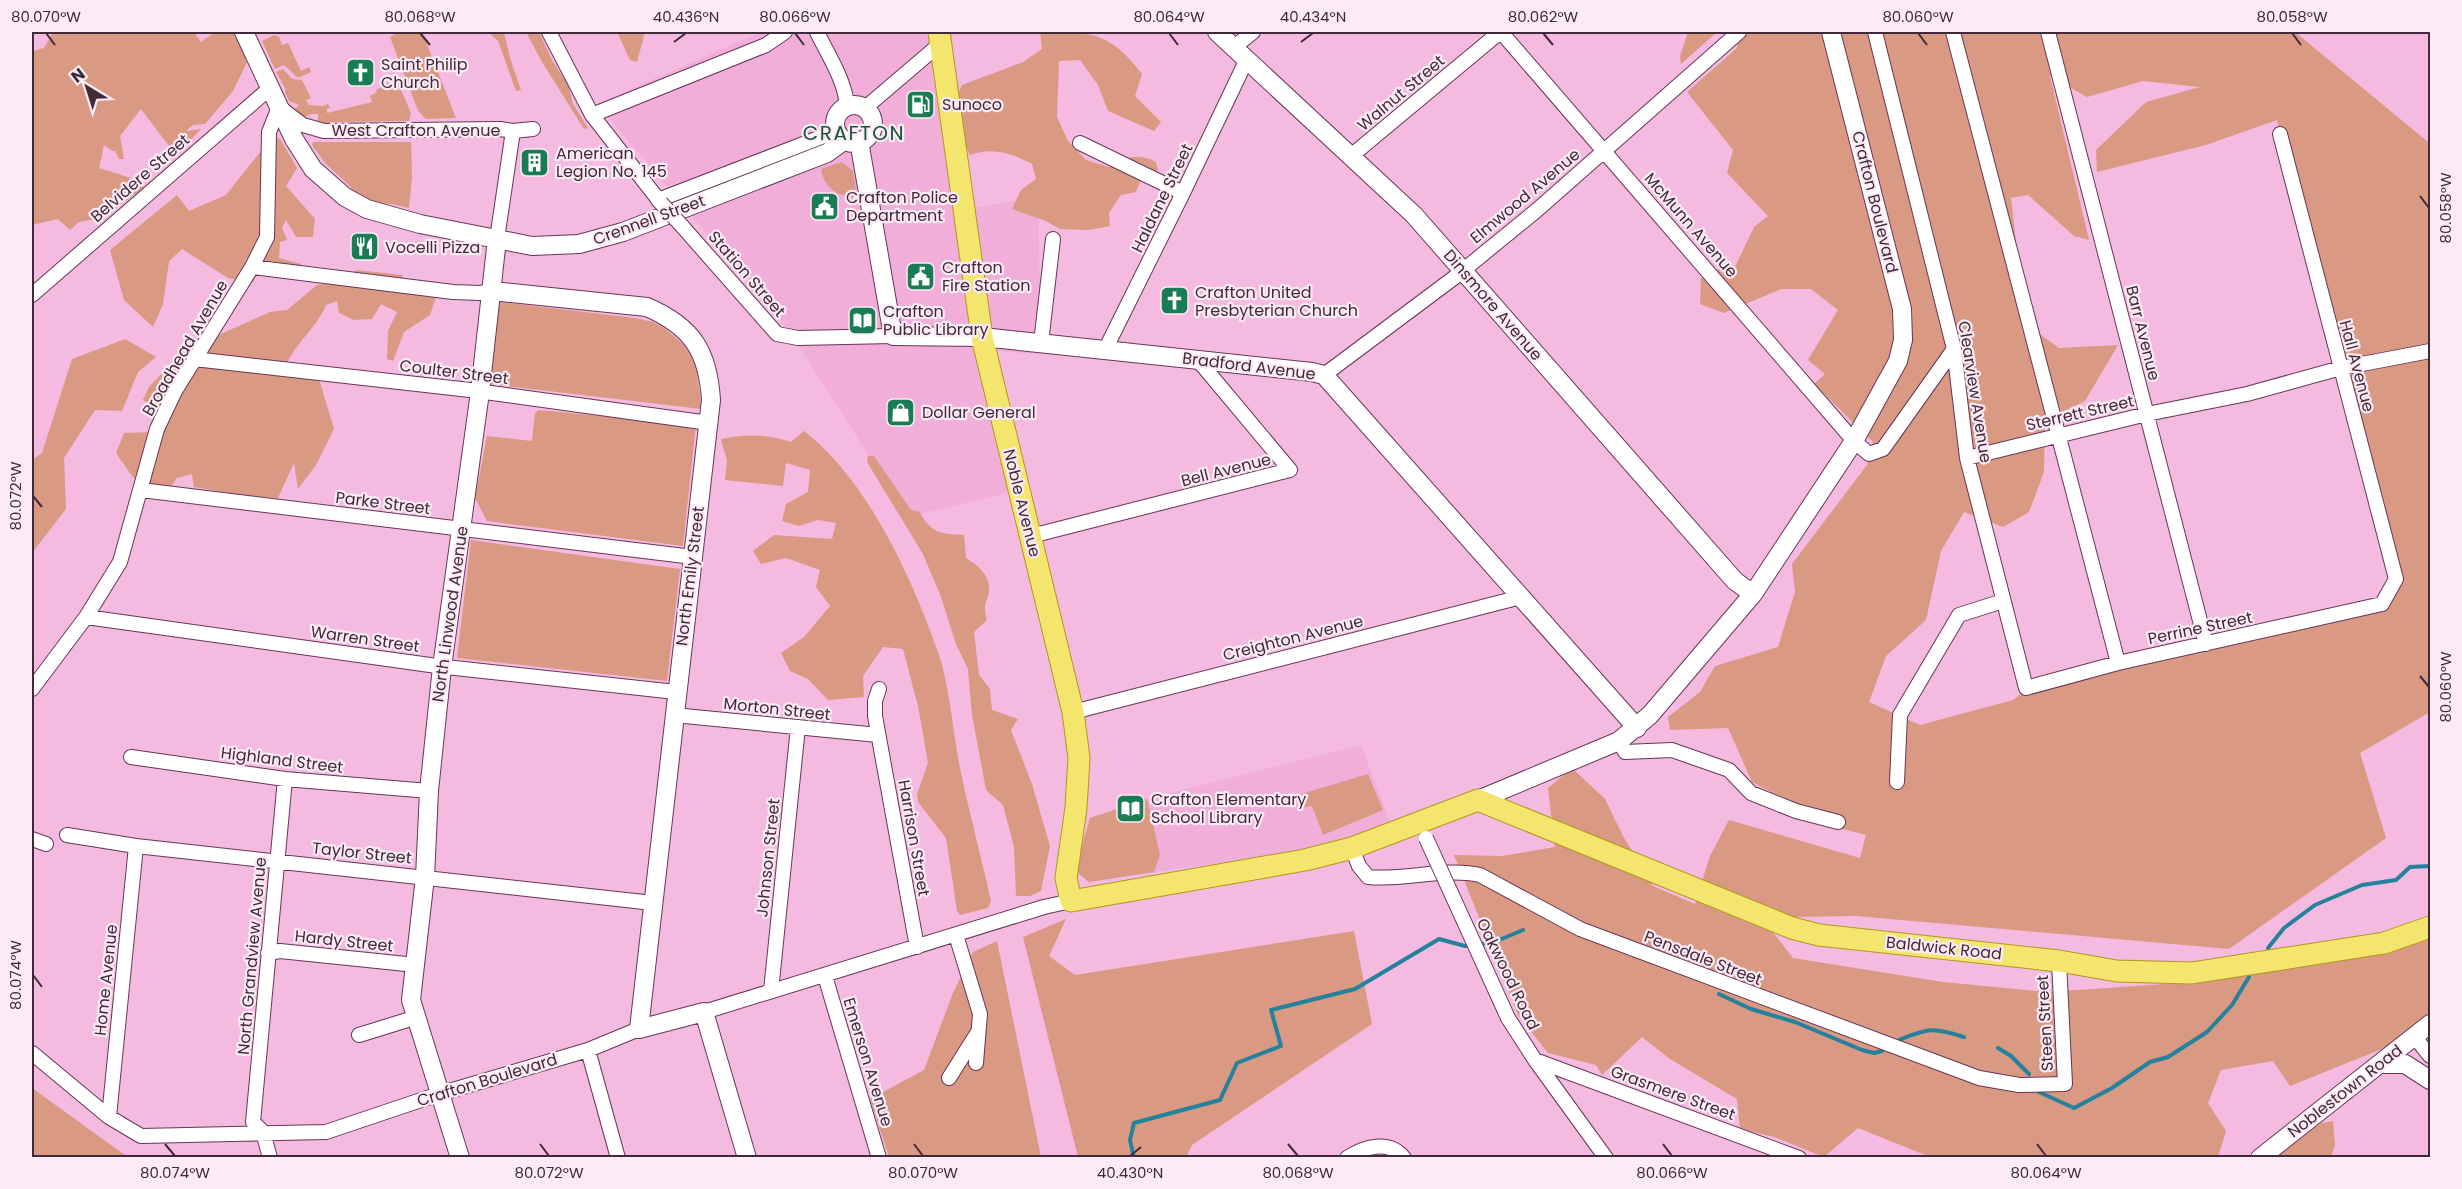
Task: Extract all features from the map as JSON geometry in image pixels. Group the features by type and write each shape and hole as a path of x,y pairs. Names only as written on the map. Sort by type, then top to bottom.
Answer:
{"main road":[{"name":"West Crafton Avenue","path":"244,32 279,107"},
{"name":"Dinsmore Avenue","path":"1217,32 1410,211 1735,580 1753,594"},
{"name":"Crafton Boulevard","path":"1478,800 1619,741 1637,728 1753,594 1854,441 1893,374 1903,340 1902,309 1831,32"},
{"name":"Noble Avenue","path":"940,38 982,337 1073,712 1079,758 1076,808 1066,878 1071,902"},
{"name":"Crennell Street","path":"279,107 294,139 313,169 345,197 390,216 532,246 556,247 612,236 827,153 847,138"},
{"path":"847,138 868,136 873,125 872,118 856,107 838,114 836,125 847,138 893,336"},
{"name":"North Linwood Avenue","path":"460,1158 411,1000 442,667 480,392 496,239"},
{"name":"North Emily Street","path":"492,291 647,308 667,316 681,327 697,345 706,360 710,375 709,423 676,692 639,1029"},
{"name":"Bradford Avenue","path":"893,336 982,337 1324,375 1637,728"},
{"path":"1071,902 1305,860 1423,830 1478,800"},
{"name":"Baldwick Road","path":"1478,800 1792,928 1819,935 2059,961 2117,971 2192,973 2384,943 2430,927"},
{"path":"704,1012 747,1158"},
{"name":"Crafton Boulevard","path":"639,1029 704,1012"},
{"name":"Noblestown Road","path":"2260,1158 2430,1024"},
{"path":"2380,1064 2405,1064 2430,1080"}],"street":[{"name":"Station Street","path":"549,32 592,115 659,201 777,334"},
{"path":"592,115 766,45 785,32"},
{"path":"817,32 846,95 856,107 940,38"},
{"name":"Haldane Street","path":"1104,350 1183,193 1241,53 1252,32"},
{"name":"McMunn Avenue","path":"1501,32 1605,149 1854,441"},
{"name":"Walnut Street","path":"1351,156 1501,32"},
{"name":"Elmwood Avenue","path":"1324,375 1537,210 1738,32"},
{"name":"Clearview Avenue","path":"1875,32 1954,350 1967,458 2026,688"},
{"path":"1953,32 2118,663"},
{"name":"Barr Avenue","path":"2049,32 2206,644"},
{"name":"Belvidere Street","path":"32,295 270,88"},
{"name":"West Crafton Avenue","path":"279,107 303,125 324,131 533,129"},
{"name":"Broadhead Avenue","path":"32,689 86,617 120,562 157,429 194,359 252,267 267,237 269,132 279,107"},
{"name":"North Linwood Avenue","path":"496,239 506,130"},
{"name":"Hall Avenue","path":"2280,134 2396,579 2382,604"},
{"path":"659,201 847,138"},
{"path":"1080,143 1183,193"},
{"path":"1041,343 1053,239"},
{"path":"252,267 453,292 492,291"},
{"name":"Bradford Avenue","path":"777,334 798,338 893,336"},
{"path":"1854,441 1869,454 1883,449 1954,350"},
{"name":"Sterrett Street","path":"1967,458 2147,414 2247,394 2341,368 2430,351"},
{"name":"Coulter Street","path":"194,359 480,392 709,423"},
{"name":"Bell Avenue","path":"1032,536 1290,470 1198,360"},
{"name":"Parke Street","path":"141,490 693,557"},
{"name":"Creighton Avenue","path":"1073,712 1521,597"},
{"path":"1897,782 1900,714 1959,615 2003,601"},
{"name":"Perrine Street","path":"2026,688 2118,663 2382,604"},
{"name":"Warren Street","path":"86,617 442,667 676,692"},
{"name":"Harrison Street","path":"879,689 875,701 875,716 917,947"},
{"name":"Morton Street","path":"674,715 878,735"},
{"name":"Johnson Street","path":"771,991 798,727"},
{"path":"1619,741 1625,752 1672,750 1729,770 1751,793 1796,811 1838,822"},
{"name":"Highland Street","path":"131,757 285,779 429,791"},
{"name":"North Grandview Avenue","path":"270,1158 262,1132 253,1122 285,779"},
{"name":"Oakwood Road","path":"1423,830 1508,1018 1535,1060 1606,1158"},
{"name":"Taylor Street","path":"67,835 136,846 652,903"},
{"path":"32,839 46,844"},
{"name":"Home Avenue","path":"109,1117 136,846"},
{"name":"Pensdale Street","path":"1352,848 1359,866 1368,878 1384,879 1420,874 1469,872 1480,875 1580,929 1979,1078 2019,1085 2065,1084"},
{"name":"Crafton Boulevard","path":"704,1012 1044,907 1071,902"},
{"path":"956,935 980,1014 976,1064"},
{"name":"Hardy Street","path":"268,953 280,951 416,965"},
{"name":"Steen Street","path":"2059,961 2065,1084"},
{"name":"Emerson Avenue","path":"825,976 879,1158"},
{"path":"359,1035 417,1017"},
{"name":"Crafton Boulevard","path":"32,1053 109,1117 141,1136 326,1132 440,1094 588,1050 639,1029"},
{"path":"949,1078 958,1060 979,1030"},
{"path":"2414,1036 2430,1056"},
{"path":"588,1050 618,1158"},
{"name":"Grasmere Street","path":"1535,1060 1799,1158"},
{"path":"1347,1158 1370,1146 1385,1146 1400,1152 1404,1158"}],"shaded area":[{"path":"53,32 194,32 201,42 215,32 241,32 251,54 233,91 205,124 193,125 186,131 201,129 182,149 172,150 141,109 120,136 124,159 119,159 115,151 104,145 99,168 137,180 144,188 102,218 79,222 70,230 58,219 32,225 32,51 44,48"},
{"path":"399,32 423,34 456,118 426,119 418,111 390,37"},
{"path":"488,32 504,32 521,90 516,91 498,41"},
{"path":"526,32 539,32 552,60 568,85 573,104 588,128 584,129"},
{"path":"617,32 645,32 637,62 630,60"},
{"path":"761,32 951,32 974,208 1038,197 1041,354 976,350 1010,492 908,517 788,329 597,104"},
{"path":"1040,32 1086,34 1109,42 1119,49 1142,74 1135,96 1161,122 1154,131 1108,111 1098,85 1080,60 1059,61 1057,117 1068,141 1086,160 1109,167 1132,157 1143,157 1156,162 1158,170 1140,182 1136,192 1121,195 1109,213 1110,226 1089,230 1060,229 1046,221 1012,209 1021,190 1036,179 1032,164 1002,152 986,151 970,155 963,138 958,120 959,93 962,85 1023,62 1042,49"},
{"path":"1688,32 1717,32 1681,64 1680,56"},
{"path":"1738,32 2295,32 2428,142 2430,150 2430,712 2360,753 2386,838 2229,949 1856,916 1792,917 1768,926 1793,958 1943,982 2048,992 2180,983 2430,933 2430,1013 2394,1044 2290,1086 2273,1061 2221,1070 2208,1103 2226,1131 2218,1157 1930,1157 1858,1128 1824,1157 1774,1137 1740,1129 1737,1099 1670,1059 1642,1037 1602,1075 1596,1065 1548,1053 1518,1015 1454,855 1502,856 1555,847 1548,788 1572,768 1605,799 1623,836 1653,886 1695,904 1710,856 1729,820 1860,858 1866,835 1839,828 1752,782 1728,728 1670,730 1668,717 1700,692 1715,666 1778,647 1795,592 1792,564 1867,465 1873,442 1814,384 1825,374 1808,360 1838,310 1811,289 1781,289 1724,313 1700,304 1701,279 1723,267 1735,267 1754,227 1768,216 1727,173 1733,150 1687,92 1737,48","holes":["2050,76 2087,97 2143,81 2200,87 2146,102 2096,150 2097,172 2206,145 2277,120 2394,572 2387,597 2029,688 2013,700 1920,725 1869,702 1886,656 1926,620 1941,551 1964,512 2003,527 2029,512 2044,472 2045,420 2085,401 2118,345 2059,348 2025,323 2011,198 2028,195 2074,236 2089,240"]},
{"path":"274,35 279,37 282,45 288,43 301,71 309,67 311,72 298,78 284,65 275,69 262,41"},
{"path":"283,69 292,79 302,80 311,98 306,100 309,105 328,104 330,108 327,109 327,113 372,102 370,96 377,92 376,90 395,79 392,69 411,113 409,121 330,122 328,127 313,122 318,120 318,114 303,117 294,110 299,105 289,101 276,72"},
{"path":"272,137 280,139 297,168 286,186 315,219 313,237 296,237 286,220 282,228 287,240 280,242 279,258 301,264 300,268 259,271 253,282 228,278 182,249 169,261 163,304 153,327 124,300 110,250 177,195 189,211 226,195"},
{"path":"313,142 411,142 412,177 409,208 392,204 364,205 352,196 351,187 325,163 312,145"},
{"path":"842,162 853,171 857,197 838,193 825,181 821,169"},
{"path":"357,270 402,275 405,290 436,297 430,315 404,332 393,361 387,359 388,331 397,312 381,304 372,319 354,320 339,313 337,301 326,305 285,367 319,379 334,429 316,465 298,489 294,463 278,498 253,497 194,487 192,474 177,478 170,488 152,494 132,476 116,453 124,433 152,432 161,412 143,400 149,387 182,352 204,349 214,337 270,312 287,310 317,285 334,283"},
{"path":"499,302 635,318 663,327 698,359 701,409 489,384"},
{"path":"125,339 156,357 138,372 122,411 95,410 64,458 66,509 32,553 32,460 42,453 72,359"},
{"path":"539,410 696,425 683,546 487,521 475,498 487,436 532,441 535,413"},
{"path":"804,431 827,452 868,504 902,564 928,626 946,680 959,763 991,901 988,908 960,915 957,911 946,838 918,802 917,794 928,763 918,706 903,649 883,647 863,676 864,697 828,700 808,679 790,671 781,653 804,637 830,606 816,587 820,570 786,558 761,564 753,551 774,535 832,539 836,523 818,520 799,526 782,521 786,504 808,492 810,470 786,463 783,486 725,480 727,461 721,439 756,436 773,437 791,442"},
{"path":"868,456 874,456 911,510 920,512 932,528 943,533 964,535 966,558 981,570 988,582 989,592 985,605 987,620 974,632 979,675 990,689 992,710 1018,719 1011,730 1032,784 1050,846 1041,891 1030,896 1016,896 1014,847 1003,805 986,790 972,715 968,669 956,644 941,597 923,554 867,462"},
{"path":"471,540 680,569 667,681 457,658"},
{"path":"1361,745 1390,822 1348,839 1317,848 1089,882 1079,874 1090,818 1147,799"},
{"path":"1368,774 1383,810 1323,835 1312,806 1300,808 1298,795"},
{"path":"1147,799 1160,855 1154,872 1089,882 1079,874 1076,866 1090,818"},
{"path":"1066,919 1049,956 1075,975 1354,931 1372,1024 1192,1145 1186,1157 1078,1157 1023,937"},
{"path":"997,941 1041,1157 889,1157 870,1099 924,1070 953,993 973,952"},
{"path":"32,1088 122,1153 129,1157 32,1157"},
{"path":"2333,1121 2335,1145 2331,1157 2277,1157 2321,1123"}],"waterway":[{"path":"2268,948 2284,928 2315,905 2362,885 2396,880 2410,867 2430,866"},
{"path":"1478,944 1492,943 1523,930"},
{"path":"1134,1158 1130,1140 1134,1123 1220,1100 1237,1063 1281,1046 1271,1010 1355,989 1439,939 1465,946 1471,945"},
{"path":"2039,1092 2074,1108 2112,1088 2150,1062 2168,1057 2207,1032 2232,1005 2249,977"},
{"path":"1719,994 1751,1009 1795,1022 1862,1050 1874,1053 1882,1051"},
{"path":"1899,1040 1931,1030 1964,1037"},
{"path":"1998,1048 2011,1056 2029,1074"}],"place":[{"name":"Saint Philip Church","path":"360,73"},
{"name":"Sunoco","path":"921,104"},
{"name":"American Legion No. 145","path":"535,162"},
{"name":"Crafton Police Department","path":"825,206"},
{"name":"Vocelli Pizza","path":"364,247"},
{"name":"Crafton Fire Station","path":"921,276"},
{"name":"Crafton United Presbyterian Church","path":"1174,301"},
{"name":"Crafton Public Library","path":"862,320"},
{"name":"Dollar General","path":"901,412"},
{"name":"Crafton Elementary School Library","path":"1130,808"}],"district":[{"name":"CRAFTON","path":"854,133"}]}
